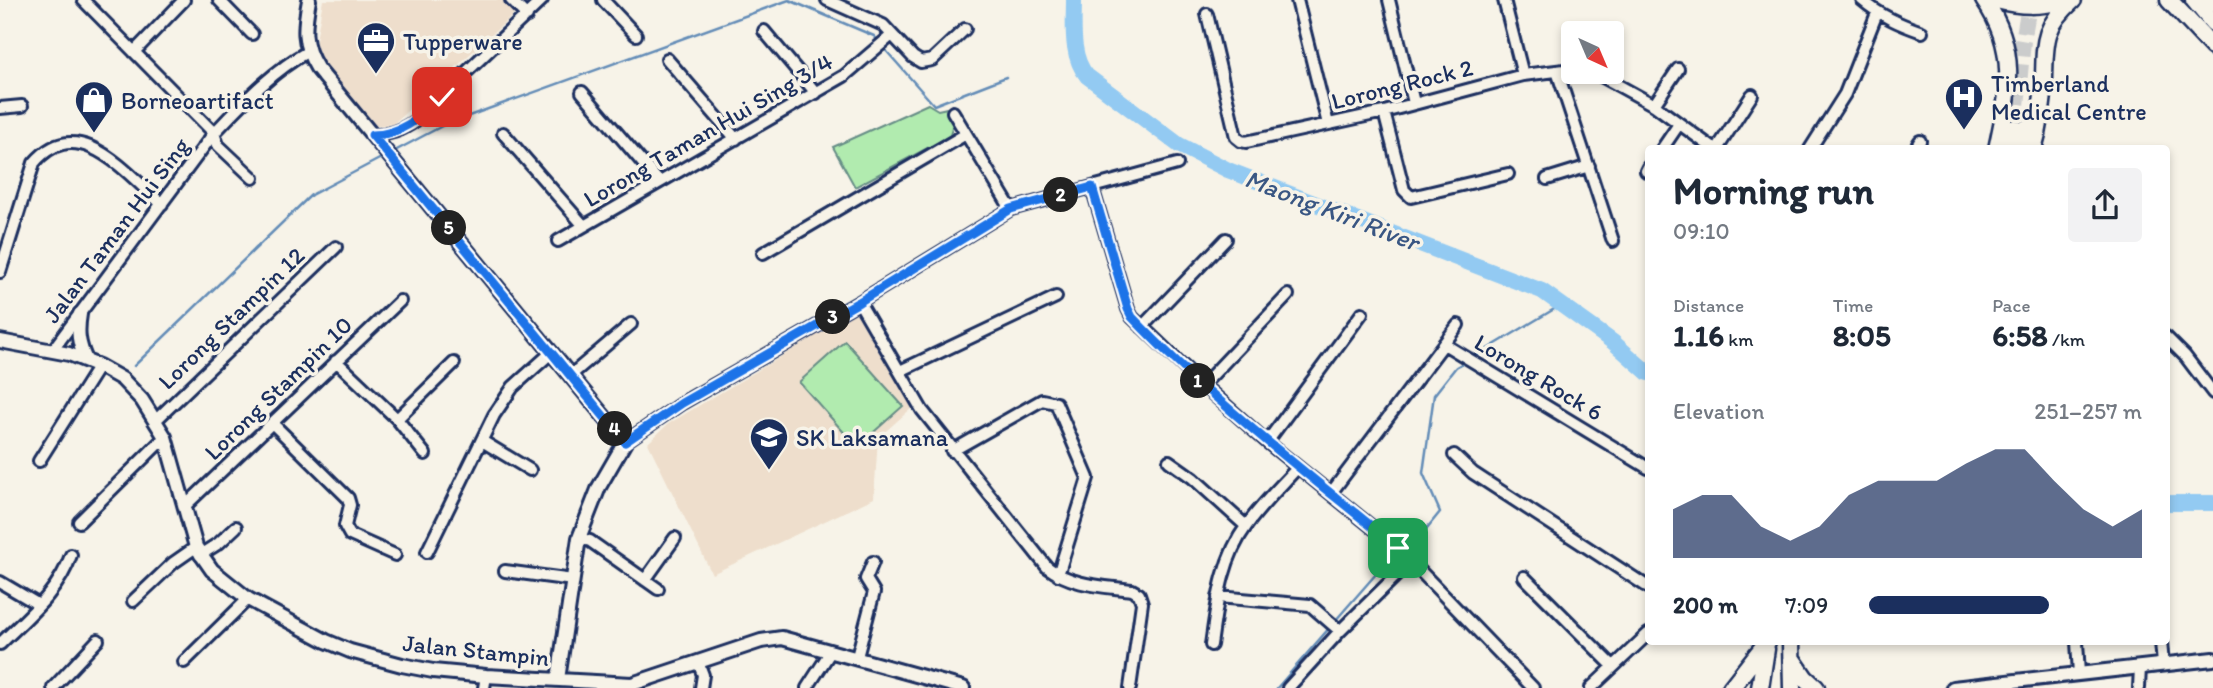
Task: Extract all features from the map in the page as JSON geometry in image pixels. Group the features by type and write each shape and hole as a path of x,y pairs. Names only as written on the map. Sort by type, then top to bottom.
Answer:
{"main road":[{"path":"1984,0 2003,33 2008,57 2006,105 1998,145"},
{"path":"1997,0 2021,6 2063,0"},
{"path":"2034,145 2042,104 2044,47 2047,35 2073,0"},
{"path":"2169,0 2213,47"},
{"path":"2194,0 2213,23"},
{"path":"2012,145 2020,128 2022,145"},
{"path":"1731,688 1765,645"},
{"path":"1760,688 1766,645"},
{"path":"1790,648 1792,688"},
{"path":"1790,648 1797,668 1816,688"}],"street":[{"path":"83,0 214,133 218,145 253,178"},
{"path":"134,51 184,0"},
{"path":"219,0 252,34"},
{"path":"309,0 307,52 317,68 625,442"},
{"path":"511,0 527,16"},
{"path":"372,135 386,135 402,130 415,121 542,0"},
{"path":"603,0 636,35"},
{"path":"827,0 851,5 875,20 913,57 926,62 932,60 965,29"},
{"path":"1297,0 1328,124"},
{"path":"1389,0 1414,103"},
{"path":"1504,0 1522,75"},
{"path":"1862,0 1877,13 1922,32"},
{"path":"1813,145 1845,94 1877,13"},
{"name":"Lorong Rock 2","path":"1208,14 1236,136 1246,142 1384,112 1522,75 1561,70"},
{"path":"764,31 816,93"},
{"name":"Lorong Taman Hui Sing 3/4","path":"558,241 844,76 891,37"},
{"name":"Jalan Taman Hui Sing","path":"52,351 214,133 245,100 295,58 307,52"},
{"path":"667,59 736,139"},
{"path":"1654,105 1678,69"},
{"path":"1557,71 1614,240"},
{"path":"1616,84 1654,105 1710,145"},
{"path":"582,92 659,181"},
{"path":"1719,145 1752,95"},
{"path":"0,108 22,106"},
{"path":"953,112 1011,209"},
{"path":"1384,112 1404,190 1411,197 1508,174"},
{"path":"1665,145 1679,124"},
{"path":"503,133 584,226"},
{"path":"763,253 966,134"},
{"path":"0,272 34,163 44,150 60,143 80,142 96,147 162,204"},
{"path":"558,679 579,538 598,487 625,442 682,403 859,302 1011,209 1177,164"},
{"path":"1548,179 1589,166"},
{"path":"1092,187 1128,309 1142,327 1267,442 1398,548 1532,688"},
{"path":"1142,327 1226,239"},
{"name":"Lorong Stampin 12","path":"156,420 336,247"},
{"path":"1203,385 1288,295"},
{"path":"900,371 1056,298"},
{"name":"Lorong Stampin 10","path":"185,506 400,301"},
{"path":"859,302 922,410 1047,567 1074,583 1132,590 1139,594 1142,603 1130,688"},
{"path":"1267,442 1362,313"},
{"path":"80,314 78,343 86,360"},
{"path":"571,375 631,324"},
{"path":"1331,493 1458,325"},
{"name":"Jalan Stampin","path":"0,341 86,360 132,387 156,420 165,438 198,551 212,570 247,599 350,651 485,682 558,679 632,686 772,638 793,639 963,688"},
{"path":"2170,341 2213,393"},
{"name":"Lorong Rock 6","path":"1444,344 1645,466"},
{"path":"428,552 494,415 513,387 552,352"},
{"path":"336,361 397,419 425,453"},
{"path":"397,419 454,363"},
{"path":"39,461 99,366"},
{"path":"952,451 1042,400 1056,403 1088,478 1058,575"},
{"path":"272,423 348,498 350,505 345,526 350,535 395,555"},
{"path":"79,522 165,438"},
{"path":"482,440 530,470"},
{"path":"1454,455 1473,473 1645,585"},
{"path":"1170,461 1246,526"},
{"path":"1211,645 1218,597 1229,558 1246,526 1298,467"},
{"path":"134,601 173,563 236,527"},
{"path":"579,538 590,541 658,589"},
{"path":"645,580 675,538"},
{"path":"0,644 61,579 71,555"},
{"path":"1288,688 1338,628 1408,559"},
{"path":"856,657 874,592 866,579 873,562"},
{"path":"505,571 573,580"},
{"path":"1524,577 1613,666"},
{"path":"0,582 39,605"},
{"path":"1218,597 1310,605 1338,628"},
{"path":"184,662 247,599"},
{"path":"1591,688 1645,637"},
{"path":"53,688 98,640"},
{"path":"2077,645 2079,674"},
{"path":"2161,645 2163,664"},
{"path":"807,688 831,651"},
{"path":"1953,688 2053,682 2079,674 2213,659"},
{"path":"698,662 703,675 701,688"},
{"path":"2139,688 2140,667"}],"shaded area":[{"path":"323,0 530,0 393,124 370,127 314,52"},
{"name":"SK Laksamana","path":"854,313 863,315 913,407 878,438 874,498 712,574 648,443 668,424"}],"green space":[{"path":"928,104 938,110 947,108 953,122 950,136 855,187 833,147"},
{"path":"845,341 903,406 857,447 799,382"}],"waterway":[{"path":"391,153 444,125 789,0 874,36 878,41"},
{"name":"Maong Kiri River","path":"1074,0 1075,49 1087,76 1179,145 1228,170 1542,291 1613,342 1645,370"},
{"path":"882,46 934,105 1006,77"},
{"path":"134,366 311,195 385,156"},
{"path":"1474,357 1561,305"},
{"path":"1406,554 1440,512 1423,473 1434,395 1456,367 1465,362"},
{"name":"Maong Kiri River","path":"2170,503 2213,503"},
{"path":"1335,621 1390,558 1401,556"},
{"path":"1277,688 1331,626"}],"tunnel":[{"path":"2015,128 2023,41 2030,0"}],"place":[{"name":"Tupperware","path":"376,75"},
{"name":"Timberland Medical Centre","path":"1964,131"},
{"name":"Borneoartifact","path":"94,134"},
{"name":"SK Laksamana","path":"769,471"}],"route":[{"path":"442,97 402,130 386,135 372,135 625,442 682,403 859,302 1011,209 1092,187 1132,317 1267,442 1398,548"}]}
